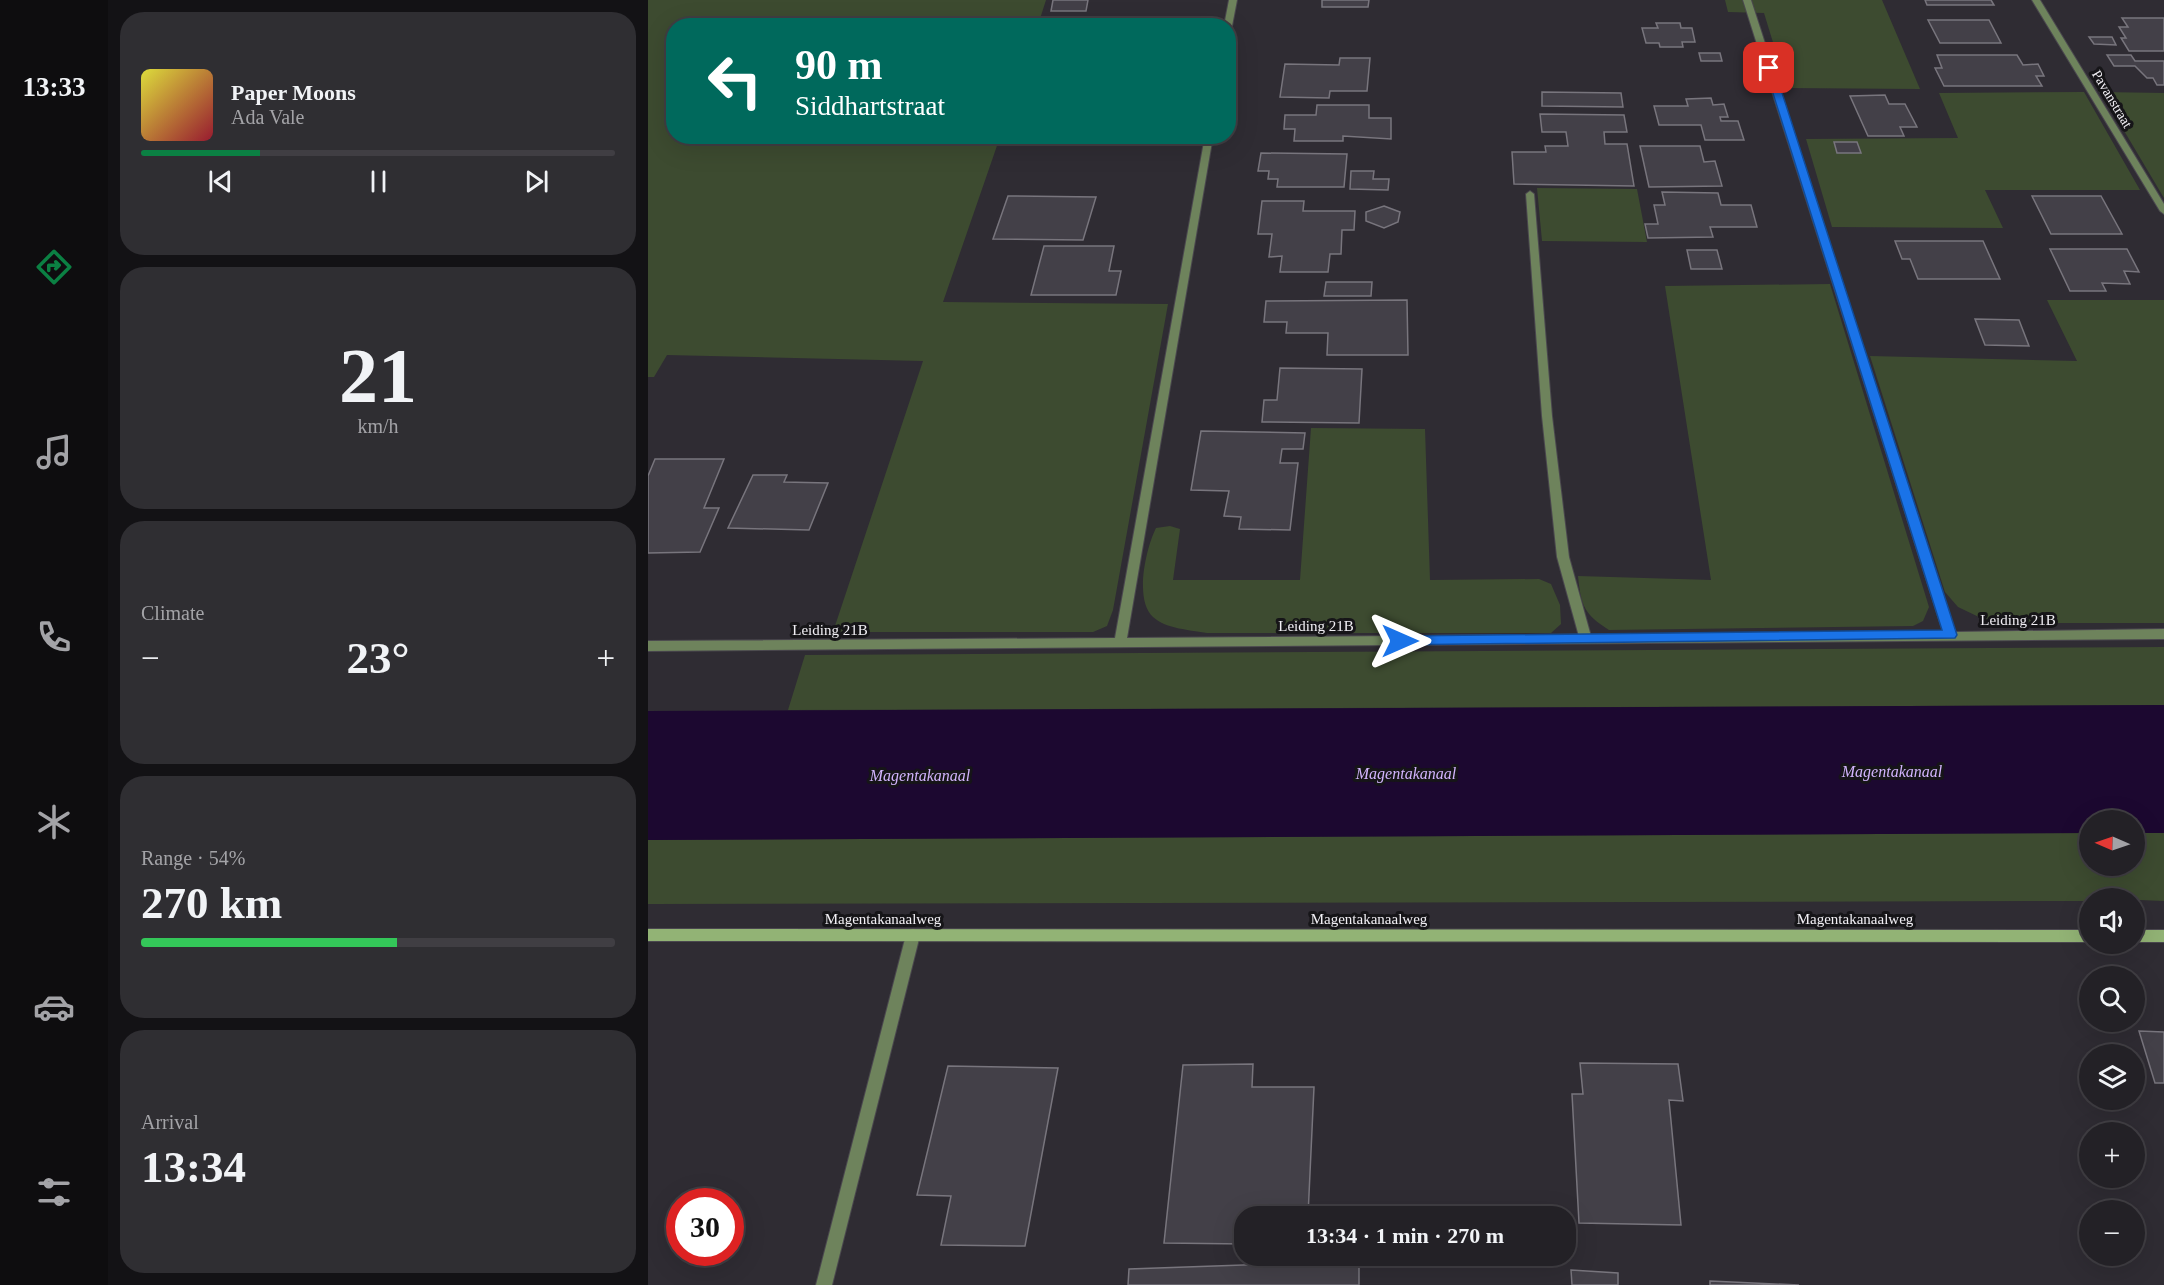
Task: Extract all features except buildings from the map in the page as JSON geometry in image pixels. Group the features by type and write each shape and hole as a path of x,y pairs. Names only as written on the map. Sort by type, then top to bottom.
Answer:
{"street":[{"path":"1230,18 1233,0"},
{"path":"1748,0 1950,635"},
{"name":"Pavanstraat","path":"2036,0 2164,211"},
{"path":"1120,642 1208,144"},
{"path":"1530,194 1547,416 1563,557 1586,640"},
{"name":"Leiding 21B","path":"648,646 2164,634"},
{"name":"Magentakanaalweg","path":"648,935 2079,936"},
{"path":"824,1285 913,935"},
{"path":"2145,936 2164,936"}],"green space":[{"path":"648,0 1046,0 1040,18 666,18 666,144 998,144 943,302 1168,304 1113,610 1107,626 1093,632 833,632 923,361 667,355 654,377 648,377"},
{"path":"1725,0 1882,0 1920,89 1787,88 1764,13 1728,12"},
{"path":"2084,92 2140,190 1985,190 2003,228 1832,227 1806,139 1958,138 1939,93"},
{"path":"2101,92 2164,93 2164,198"},
{"path":"1537,188 1637,189 1647,242 1542,241"},
{"path":"1830,284 1929,607 1923,621 1913,626 1609,630 1594,619 1585,608 1578,576 1711,580 1665,286"},
{"path":"2047,300 2164,300 2164,623 2019,623 1981,618 1958,607 1945,592 1870,356 2077,361"},
{"path":"1311,428 1425,429 1430,580 1539,579 1551,584 1560,605 1561,624 1551,633 1207,633 1172,627 1153,617 1147,609 1143,587 1146,560 1156,528 1170,526 1180,529 1173,580 1300,580"},
{"path":"2164,647 2164,705 788,710 805,655"},
{"path":"2079,833 2079,876 2145,876 2145,833 2164,833 2164,901 2145,900 2145,888 2079,888 2079,901 648,904 648,840"}],"water":[{"name":"Magentakanaal","path":"2164,705 2164,833 2145,833 2145,810 2079,810 2079,833 648,840 648,711"}],"route":[{"path":"1400,641 1950,635 1769,68"}]}
